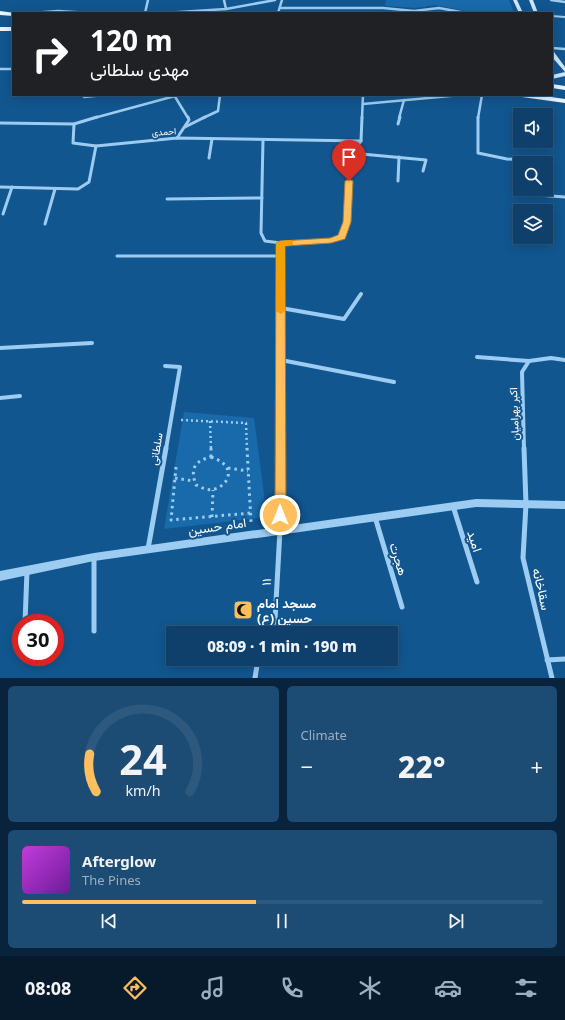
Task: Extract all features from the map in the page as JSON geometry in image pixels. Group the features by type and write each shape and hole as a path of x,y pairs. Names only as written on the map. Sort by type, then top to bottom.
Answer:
{"main road":[{"path":"515,0 521,12"},
{"path":"531,0 536,12"},
{"path":"0,13 12,14"},
{"path":"0,29 12,29"},
{"path":"553,54 565,71"},
{"path":"553,77 565,74"},
{"path":"553,86 565,88"},
{"path":"529,96 565,101"}],"street":[{"path":"145,12 148,0"},
{"path":"224,0 226,8"},
{"path":"176,12 226,8 275,0"},
{"path":"278,12 282,0"},
{"path":"551,0 565,2"},
{"path":"280,8 376,8 414,11 439,8 461,12"},
{"path":"45,12 74,12"},
{"path":"553,16 565,17"},
{"path":"553,48 565,49"},
{"path":"0,69 12,69"},
{"path":"84,97 94,96"},
{"path":"0,123 74,124 174,96 189,120 177,138"},
{"path":"185,127 218,110 220,96"},
{"path":"263,140 261,233 265,241 280,243 331,240 342,237 347,222 351,153 361,142 364,96"},
{"path":"363,104 450,96"},
{"path":"482,96 477,122 478,153 513,160"},
{"path":"398,124 404,100"},
{"name":"احمدی","path":"74,124 73,143 96,146 177,138 361,142"},
{"path":"209,158 212,139"},
{"path":"0,186 55,190 78,189 89,182 96,146"},
{"path":"351,153 426,160 423,171"},
{"path":"398,182 399,157"},
{"path":"3,214 12,187"},
{"path":"45,224 55,190"},
{"path":"551,196 565,197"},
{"path":"167,200 262,198"},
{"name":"۱۱","path":"272,626 275,620 280,530 280,243"},
{"path":"117,256 281,256"},
{"path":"281,308 344,319 361,294"},
{"path":"0,348 92,343"},
{"path":"476,356 529,361 551,358 565,360"},
{"path":"280,360 394,382"},
{"name":"اکبر بهرامیان","path":"526,504 522,372 529,361"},
{"name":"سلطانی","path":"148,549 180,367 165,366"},
{"path":"0,398 20,396"},
{"name":"امام حسین","path":"0,576 94,557 375,516 476,503 563,506"},
{"name":"سقاخانه","path":"526,504 523,558 552,678"},
{"name":"امید","path":"453,506 477,582"},
{"name":"هجرت","path":"375,516 402,607"},
{"path":"94,557 94,631"},
{"path":"25,614 27,570"},
{"path":"548,660 565,659"},
{"path":"255,678 257,666"}],"path":[{"path":"171,420 246,423 251,534"},
{"path":"180,428 181,420"},
{"path":"210,421 211,457"},
{"path":"175,478 193,481 201,489 213,490 224,484 229,474 228,468 222,460 211,457 199,461 195,465 192,475 193,481"},
{"path":"176,464 171,520 251,513"},
{"path":"228,468 248,471"},
{"path":"212,517 213,490"}],"shaded area":[{"path":"386,0 509,0 514,12 471,12 435,5 416,8 385,6"},
{"path":"184,412 254,418 267,517 164,529"}],"slow traffic":[{"path":"281,311 280,243 291,243"}],"place":[{"name":"مسجد امام حسین (ع)","path":"243,610"}],"route":[{"path":"280,515 280,243 331,240 342,237 347,222 349,181"}]}
